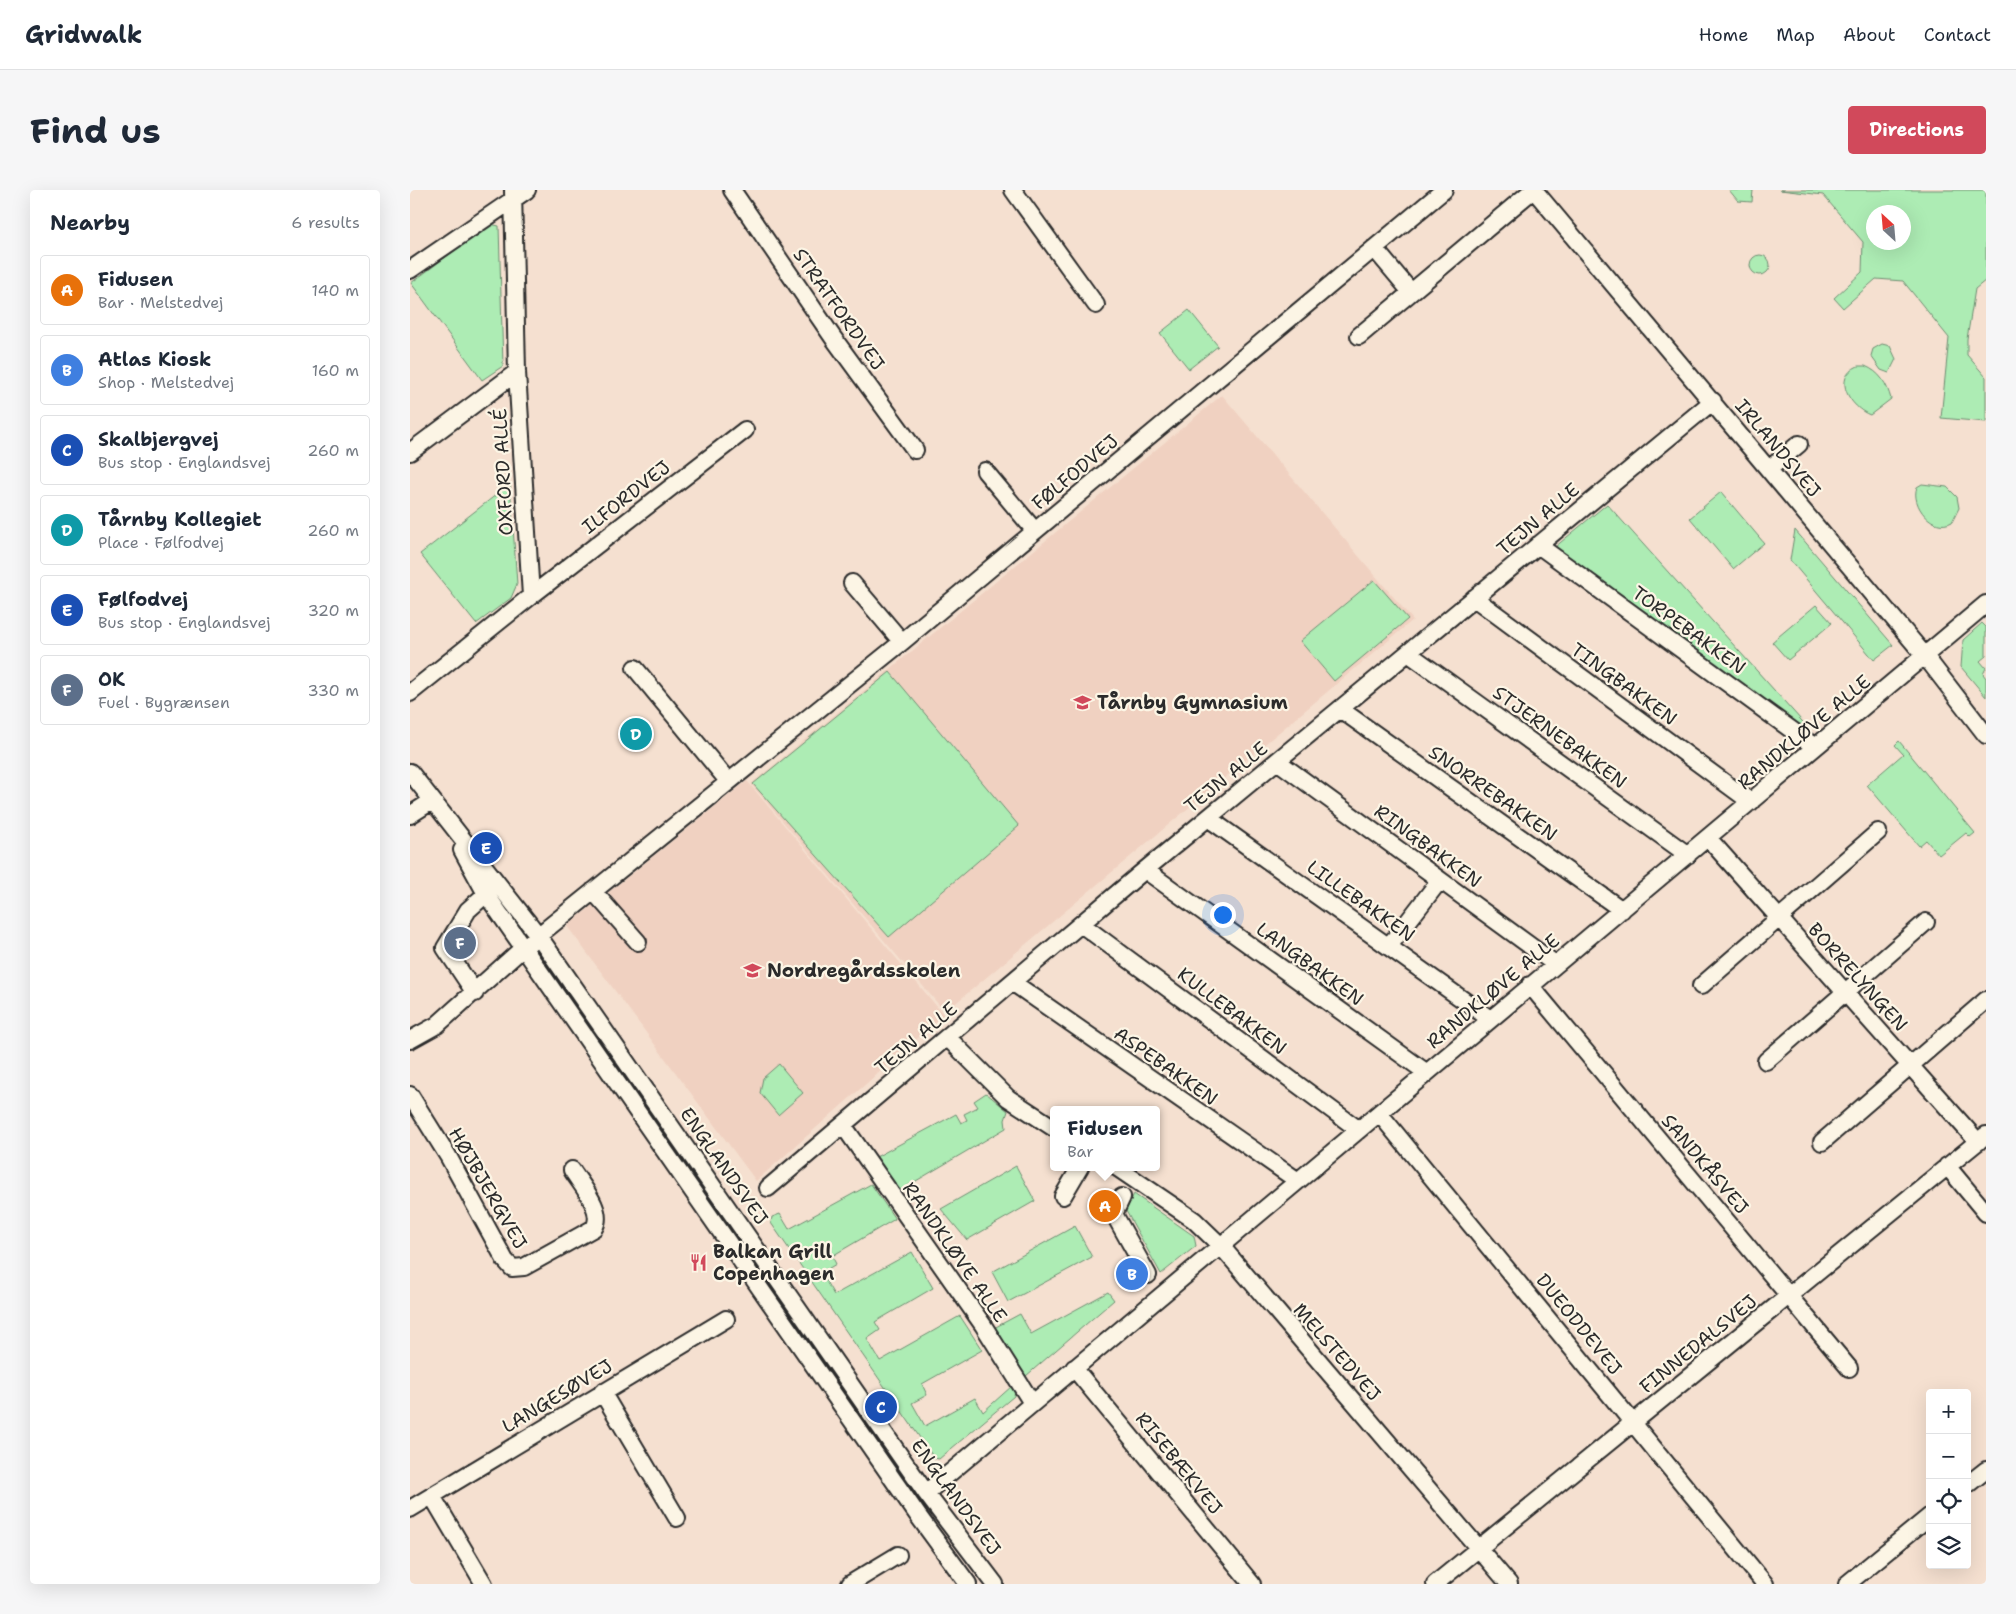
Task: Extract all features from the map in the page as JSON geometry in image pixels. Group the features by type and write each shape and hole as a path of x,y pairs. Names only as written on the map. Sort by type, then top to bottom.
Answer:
{"street":[{"path":"410,270 512,195 528,190"},
{"name":"STRATFORDVEJ","path":"732,190 834,339 915,450"},
{"path":"1014,190 1096,305"},
{"name":"FØLFODVEJ","path":"410,1040 437,1025 538,935 902,642 1444,190"},
{"path":"1359,336 1534,190"},
{"name":"IRLANDSVEJ","path":"1534,190 1925,656 1986,735"},
{"name":"OXFORD ALLÉ","path":"512,195 517,372 531,596"},
{"path":"1374,248 1411,292"},
{"path":"410,452 517,372"},
{"name":"TEJN ALLE","path":"768,1188 1145,870 1712,401"},
{"name":"ILFORDVEJ","path":"531,596 745,430"},
{"path":"1769,469 1799,444"},
{"path":"986,471 1035,531"},
{"name":"TORPEBAKKEN","path":"1538,545 1816,748"},
{"path":"852,583 902,642"},
{"path":"410,693 531,596"},
{"name":"TINGBAKKEN","path":"1474,598 1751,802"},
{"name":"RANDKLØVE ALLE","path":"926,1493 1555,964 1925,656 1984,612"},
{"name":"STJERNEBAKKEN","path":"1408,653 1688,855"},
{"path":"635,668 728,781"},
{"name":"SNORREBAKKEN","path":"1340,709 1622,910"},
{"name":"RINGBAKKEN","path":"1277,761 1555,964"},
{"name":"ENGLANDSVEJ","path":"410,772 538,935 786,1288 926,1493 995,1584"},
{"path":"410,815 432,801"},
{"name":"LILLEBAKKEN","path":"1208,818 1490,1019"},
{"name":"ENGLANDSVEJ","path":"449,823 477,881 919,1517 968,1584"},
{"path":"1701,986 1878,832"},
{"name":"BORRELYNGEN","path":"1708,838 1910,1066 1982,1138"},
{"name":"LANGBAKKEN","path":"1145,870 1427,1073"},
{"path":"1389,946 1440,880"},
{"path":"593,891 638,942"},
{"path":"475,993 444,948 468,910 486,894"},
{"path":"1766,1061 1926,922"},
{"name":"KULLEBAKKEN","path":"1081,924 1359,1130"},
{"name":"ASPEBAKKEN","path":"1012,982 1298,1182"},
{"name":"SANDKÅSVEJ","path":"1530,986 1849,1368"},
{"path":"1822,1142 1986,1000"},
{"path":"948,1038 1008,1098 1050,1125"},
{"name":"HØJBJERGVEJ","path":"410,1095 448,1156 505,1260 512,1268 524,1267 594,1228 598,1222 598,1214 572,1170"},
{"name":"DUEODDEVEJ","path":"1379,1113 1765,1584"},
{"name":"RANDKLØVE ALLE","path":"844,1125 983,1326 1032,1402"},
{"name":"FINNEDALSVEJ","path":"1435,1584 1982,1138"},
{"path":"1947,1166 1986,1213"},
{"path":"1063,1196 1078,1171"},
{"name":"MELSTEDVEJ","path":"1122,1171 1194,1220 1221,1246 1509,1584"},
{"path":"1122,1197 1114,1214 1148,1275"},
{"name":"LANGESØVEJ","path":"410,1509 726,1319"},
{"name":"RISEBÆKVEJ","path":"1074,1368 1252,1584"},
{"path":"602,1392 677,1518"},
{"path":"1971,1482 1986,1470"},
{"path":"432,1496 484,1584"},
{"path":"1847,1584 1926,1519"},
{"path":"850,1584 898,1555"}],"shaded area":[{"name":"Tårnby Gymnasium","path":"1222,395 1413,620 945,1012 751,784"},
{"name":"Nordregårdsskolen","path":"747,781 944,1015 756,1181 567,926"}],"green space":[{"path":"1729,190 1753,190 1752,202 1738,201"},
{"path":"1780,190 1986,190 1986,280 1975,289 1967,339 1967,355 1986,377 1986,422 1941,418 1949,338 1903,281 1876,279 1843,308 1834,298 1862,272 1863,242 1823,195"},
{"path":"490,224 499,226 503,366 482,380 411,283"},
{"path":"1760,255 1767,258 1770,265 1767,272 1760,275 1753,272 1750,265 1753,258"},
{"path":"1189,310 1218,346 1189,369 1160,333"},
{"path":"1882,344 1890,346 1896,359 1889,373 1881,370 1871,356 1873,349"},
{"path":"1858,366 1865,366 1879,375 1891,399 1870,415 1856,406 1851,400 1845,385 1850,371"},
{"path":"510,484 517,584 511,598 476,624 420,554"},
{"path":"1922,484 1947,487 1957,497 1959,508 1952,522 1938,524 1931,521 1920,509 1916,494 1917,487"},
{"path":"1721,492 1764,543 1733,569 1690,518"},
{"path":"1607,504 1810,730 1808,731 1555,547"},
{"path":"1795,530 1893,645 1874,660 1790,560"},
{"path":"1374,580 1408,619 1334,681 1300,641"},
{"path":"1816,605 1832,623 1788,660 1772,642"},
{"path":"1982,623 1986,627 1986,656 1980,661 1986,668 1983,674 1986,678 1986,697 1961,667 1963,640"},
{"path":"890,672 1019,826 889,937 753,784"},
{"path":"1899,741 1975,833 1970,837 1966,833 1939,855 1926,840 1919,846 1867,785 1903,754 1895,745"},
{"path":"779,1064 803,1093 778,1115 760,1093 763,1078"},
{"path":"986,1093 1008,1111 1005,1120 1006,1128 899,1191 876,1157 956,1114 961,1123 967,1120 964,1114 978,1107 974,1101"},
{"path":"1016,1166 1035,1201 967,1240 941,1209"},
{"path":"871,1184 895,1219 832,1256 836,1264 821,1273 834,1295 912,1252 933,1288 875,1322 880,1330 867,1339 880,1361 960,1316 982,1350 922,1384 927,1395 912,1403 925,1426 975,1398 983,1412 1012,1386 1015,1390 1014,1396 939,1459 934,1458 771,1223 772,1217 780,1214 789,1229"},
{"path":"1134,1194 1194,1236 1196,1246 1161,1274 1126,1211"},
{"path":"1075,1226 1092,1257 1008,1302 992,1272"},
{"path":"1108,1292 1114,1300 1026,1376 994,1328 1020,1314 1031,1334"}],"place":[{"name":"Tårnby Gymnasium","path":"1083,702"},
{"name":"Tårnby Kollegiet","path":"636,734"},
{"name":"Følfodvej","path":"486,848"},
{"name":"OK","path":"460,943"},
{"name":"Nordregårdsskolen","path":"753,970"},
{"name":"Fidusen","path":"1105,1206"},
{"name":"Balkan Grill Copenhagen","path":"699,1262"},
{"name":"Atlas Kiosk","path":"1132,1274"},
{"name":"Skalbjergvej","path":"881,1407"}]}
